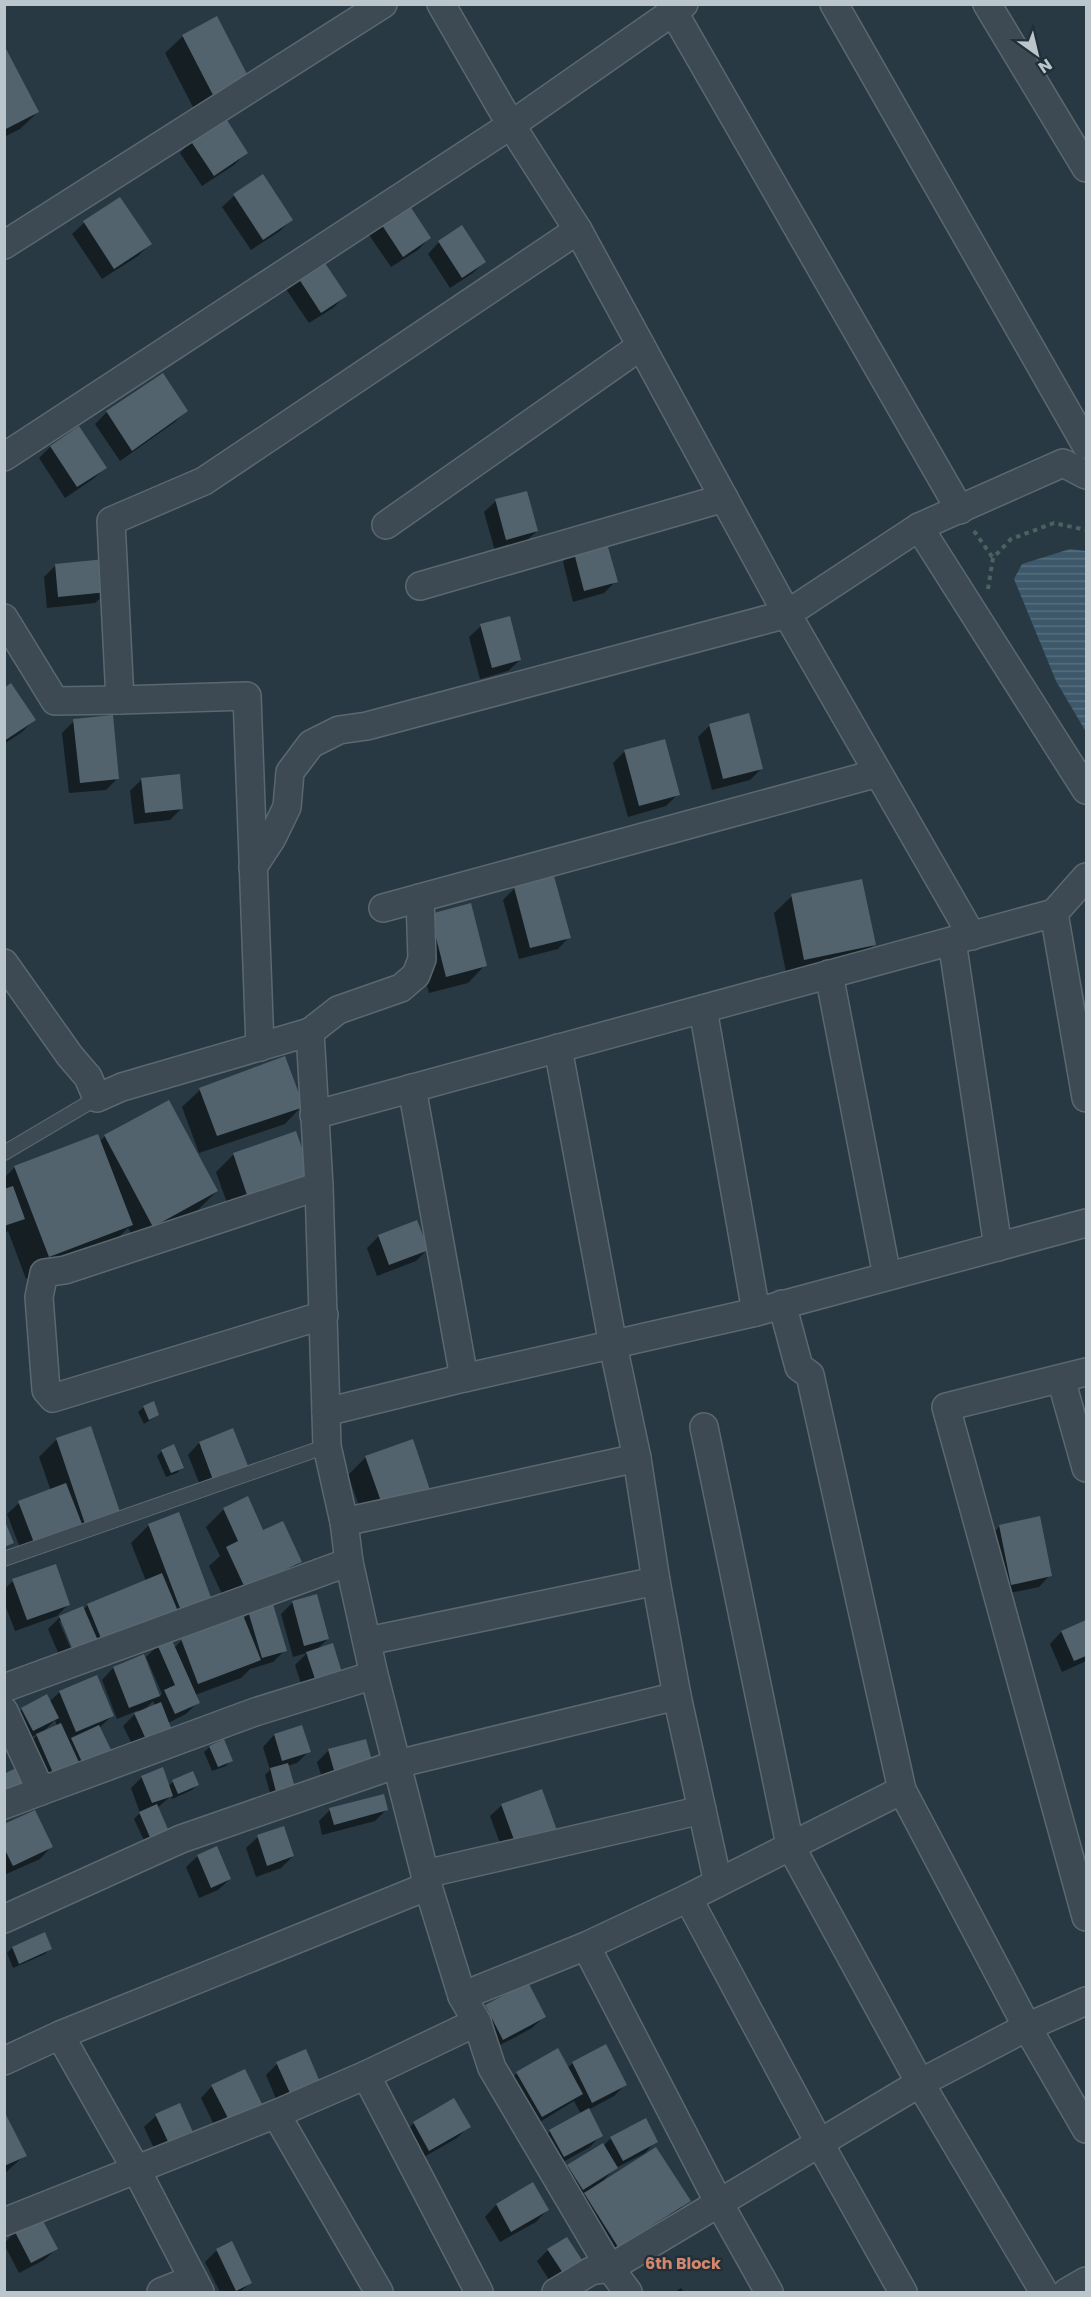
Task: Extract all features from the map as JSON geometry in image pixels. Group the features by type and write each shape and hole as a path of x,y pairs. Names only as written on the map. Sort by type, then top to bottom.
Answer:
{"street":[{"path":"4,245 383,4"},
{"path":"441,4 511,125 578,230 787,614 878,773 962,938 998,1246"},
{"path":"834,4 1086,445"},
{"path":"987,4 1086,168"},
{"path":"4,457 511,125 679,8 960,510"},
{"path":"120,700 111,521 204,481 578,230"},
{"path":"386,525 641,346"},
{"path":"253,867 272,838 287,807 290,772 311,744 339,730 366,726 787,614 919,527 1062,464 1086,475"},
{"path":"420,586 724,498"},
{"path":"919,527 1086,790"},
{"path":"4,618 55,701 247,696 260,1047"},
{"path":"383,908 878,773"},
{"path":"314,1114 1054,913 1086,878"},
{"path":"4,963 70,1056 88,1077 97,1098 122,1087 310,1032 338,1010 401,988 416,975 423,959 420,898"},
{"path":"1054,913 1086,1098"},
{"path":"829,974 887,1276"},
{"path":"703,1009 756,1312"},
{"path":"310,1032 319,1186 327,1446 344,1522 348,1562 374,1675 426,1880 462,1996 477,2022 492,2068 610,2268 628,2292"},
{"path":"558,1048 613,1345 637,1458 677,1696 718,1883"},
{"path":"412,1088 464,1378"},
{"path":"319,1186 65,1270 44,1273 39,1297 46,1390 53,1398 324,1315"},
{"path":"326,1412 464,1378 756,1312 1086,1223"},
{"path":"782,1304 799,1367 810,1375 902,1790 1027,2027 1086,2129"},
{"path":"1086,1468 1074,1376 946,1407 1086,1917"},
{"path":"704,1427 790,1845 920,2083 1044,2292"},
{"path":"344,1522 637,1458"},
{"path":"4,1688 348,1562"},
{"path":"368,1641 656,1581"},
{"path":"4,1805 255,1712 374,1675"},
{"path":"4,1919 181,1839 397,1764 677,1696"},
{"path":"4,1711 41,1791"},
{"path":"462,1996 586,1946 688,1898 902,1790"},
{"path":"4,2061 60,2035 426,1880 702,1810"},
{"path":"688,1898 819,2144 903,2292"},
{"path":"586,1946 719,2203 769,2292"},
{"path":"556,2292 591,2271 610,2268 920,2083 1027,2027 1086,2001"},
{"path":"4,2222 276,2114 366,2075 477,2022"},
{"path":"60,2035 137,2170 196,2286 161,2292"},
{"path":"366,2075 479,2292"},
{"path":"276,2114 379,2292"},
{"path":"1067,2292 1086,2281"}],"lane":[{"path":"4,1154 97,1098"},
{"path":"4,1559 327,1446"}],"path":[{"path":"960,510 993,558 1011,539 1054,523 1086,530"}],"water":[{"path":"1070,549 1086,551 1086,732 1056,681 1014,579 1022,564"}],"building":[{"path":"217,16 248,76 213,95 182,35"},
{"path":"4,45 39,112 4,130"},
{"path":"225,117 248,153 214,176 190,140"},
{"path":"263,174 293,220 263,240 233,194"},
{"path":"120,197 152,244 114,269 83,221"},
{"path":"408,203 431,238 403,257 380,222"},
{"path":"462,225 486,262 462,278 438,241"},
{"path":"323,260 347,296 321,313 297,276"},
{"path":"163,373 188,411 132,451 106,411"},
{"path":"79,426 107,468 77,487 50,446"},
{"path":"527,491 538,531 506,540 495,499"},
{"path":"606,540 618,582 584,591 573,549"},
{"path":"105,559 108,592 58,597 55,564"},
{"path":"510,616 521,660 492,668 480,624"},
{"path":"11,683 36,720 4,741 4,688"},
{"path":"749,713 763,769 723,779 709,724"},
{"path":"113,715 119,779 80,783 73,719"},
{"path":"665,739 680,795 639,806 624,750"},
{"path":"180,774 183,809 145,813 141,778"},
{"path":"554,876 571,938 530,948 514,887"},
{"path":"862,879 876,945 804,960 791,894"},
{"path":"471,903 487,966 446,977 430,914"},
{"path":"285,1056 304,1107 217,1136 199,1088"},
{"path":"169,1100 218,1191 153,1227 104,1135"},
{"path":"296,1131 313,1179 249,1201 233,1153"},
{"path":"98,1134 133,1225 49,1257 14,1166"},
{"path":"13,1186 25,1219 4,1226 4,1189"},
{"path":"417,1220 429,1250 389,1265 378,1235"},
{"path":"154,1401 159,1415 149,1420 143,1406"},
{"path":"91,1426 120,1512 85,1524 56,1438"},
{"path":"233,1428 248,1466 213,1480 199,1442"},
{"path":"413,1439 431,1493 384,1510 365,1456"},
{"path":"174,1444 184,1468 171,1473 161,1450"},
{"path":"66,1483 84,1529 36,1548 18,1501"},
{"path":"248,1496 263,1530 283,1521 302,1562 245,1588 226,1547 238,1541 223,1508"},
{"path":"179,1512 212,1600 181,1611 148,1524"},
{"path":"1040,1516 1052,1576 1011,1585 999,1525"},
{"path":"4,1519 14,1543 4,1547"},
{"path":"56,1564 70,1605 27,1620 12,1579"},
{"path":"162,1573 180,1616 105,1648 87,1604"},
{"path":"317,1594 329,1639 304,1646 292,1601"},
{"path":"273,1604 287,1651 262,1658 248,1611"},
{"path":"83,1606 99,1643 74,1653 59,1616"},
{"path":"243,1615 261,1660 198,1684 181,1639"},
{"path":"1086,1620 1086,1656 1074,1661 1061,1631"},
{"path":"171,1638 200,1703 175,1714 164,1690 175,1685 157,1644"},
{"path":"333,1643 343,1676 317,1685 306,1652"},
{"path":"144,1654 160,1696 129,1708 113,1667"},
{"path":"97,1675 114,1716 76,1732 59,1691"},
{"path":"47,1694 59,1718 33,1731 21,1708"},
{"path":"161,1702 175,1738 149,1746 134,1713"},
{"path":"61,1723 83,1771 57,1782 36,1734"},
{"path":"99,1725 116,1760 87,1773 71,1738"},
{"path":"302,1725 311,1752 282,1761 274,1734"},
{"path":"224,1739 233,1761 218,1767 209,1746"},
{"path":"366,1739 373,1764 335,1774 328,1749"},
{"path":"288,1763 296,1791 277,1796 270,1768"},
{"path":"22,1765 31,1784 4,1798 4,1774"},
{"path":"163,1767 173,1796 152,1803 141,1776"},
{"path":"193,1771 199,1785 178,1794 172,1780"},
{"path":"542,1789 559,1836 518,1851 501,1804"},
{"path":"384,1794 388,1810 334,1825 329,1808"},
{"path":"157,1804 170,1834 152,1842 139,1812"},
{"path":"35,1810 53,1847 13,1866 4,1848 4,1824"},
{"path":"284,1826 294,1856 267,1866 257,1835"},
{"path":"217,1846 231,1879 211,1888 197,1855"},
{"path":"45,1932 52,1949 19,1964 12,1947"},
{"path":"528,1982 546,2017 503,2040 485,2005"},
{"path":"606,2044 627,2085 592,2103 572,2062"},
{"path":"558,2048 583,2094 542,2117 516,2072"},
{"path":"306,2049 323,2089 294,2102 276,2062"},
{"path":"245,2069 265,2110 232,2126 211,2085"},
{"path":"454,2098 471,2127 429,2151 413,2122"},
{"path":"180,2103 196,2139 172,2150 155,2114"},
{"path":"589,2108 603,2136 564,2157 549,2130"},
{"path":"4,2111 27,2156 4,2166"},
{"path":"646,2118 658,2142 623,2161 610,2137"},
{"path":"603,2143 618,2168 583,2190 567,2165"},
{"path":"656,2147 691,2201 618,2247 584,2193"},
{"path":"533,2182 549,2210 511,2232 496,2204"},
{"path":"41,2217 58,2249 31,2263 14,2230"},
{"path":"567,2237 584,2263 565,2276 547,2249"},
{"path":"232,2241 252,2283 236,2291 216,2249"}],"district":[{"name":"6th Block","path":"683,2263"}]}
